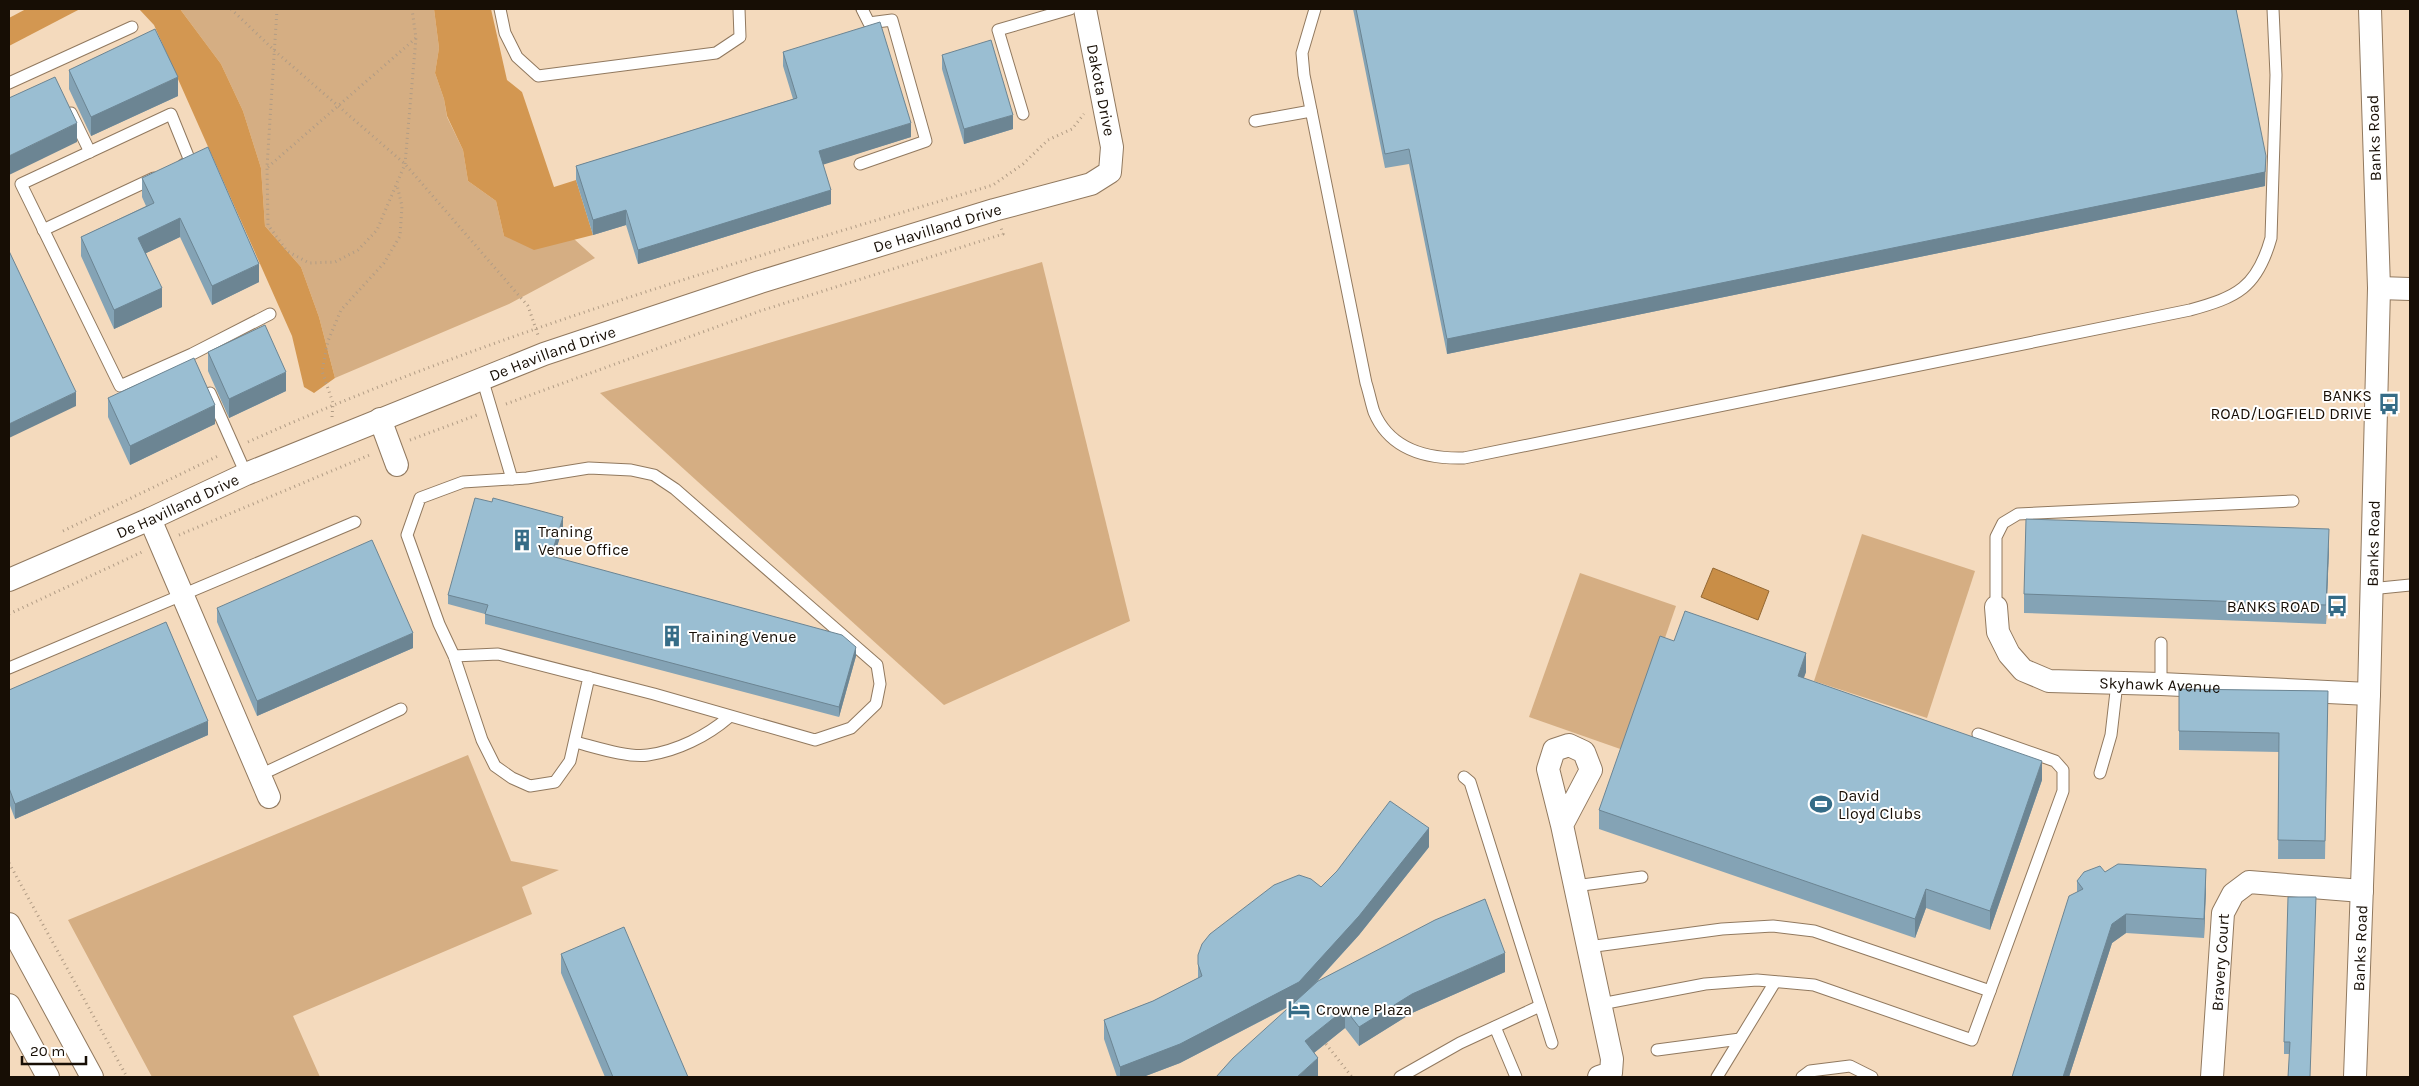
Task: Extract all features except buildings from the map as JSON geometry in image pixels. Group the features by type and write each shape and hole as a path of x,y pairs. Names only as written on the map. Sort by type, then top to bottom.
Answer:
{"street":[{"name":"Dakota Drive","path":"1085,9 1112,147 1110,172"},
{"name":"Banks Road","path":"2355,1077 2369,694 2378,288 2370,9"},
{"name":"De Havilland Drive","path":"9,580 150,519 246,474 544,354 760,282 994,210 1091,184 1110,172"},
{"path":"2378,288 2410,289"},
{"path":"380,419 397,465"},
{"path":"150,519 269,797"},
{"name":"Skyhawk Avenue","path":"1996,607 1998,632 2009,654 2023,670 2048,681 2161,684 2369,694"},
{"path":"1562,825 1612,1059 1608,1076"},
{"name":"Bravery Court","path":"2212,1077 2223,913 2233,894 2249,882 2362,891"},
{"path":"9,924 92,1077"},
{"path":"9,1005 48,1077"}],"lane":[{"path":"500,9 506,33 517,57 538,76 716,53 740,37 739,9"},
{"path":"860,164 926,141 892,20 869,23 862,9"},
{"path":"1023,114 998,30 1070,9"},
{"path":"1315,9 1302,53 1304,75 1366,383 1375,413 1388,433 1404,448 1423,455 1444,458 1464,458 2190,310 2219,302 2239,292 2256,275 2265,261 2271,238 2276,75 2273,9"},
{"path":"9,83 51,70 132,27"},
{"path":"65,100 90,152"},
{"path":"1255,121 1311,111"},
{"path":"43,230 190,161 171,114 21,184 43,230 120,386 194,358 270,314"},
{"path":"482,378 512,479"},
{"path":"203,380 246,474"},
{"path":"454,656 498,654 589,677 654,694 729,717 815,740 851,728 876,704 880,684 877,665 675,489 654,475 631,470 589,468 512,479 463,482 420,498 407,534 439,624 454,656 482,740 495,766 512,778 530,786 555,782 570,761 589,677"},
{"path":"1996,607 1996,537 2003,523 2018,514 2293,501"},
{"path":"9,668 182,593 354,522"},
{"path":"2370,589 2410,585"},
{"path":"2161,643 2161,684"},
{"path":"2100,773 2111,735 2117,683"},
{"path":"260,775 401,709"},
{"path":"575,742 647,756 712,731 729,717"},
{"path":"1601,1004 1705,984 1757,980 1814,986 1972,1040 2062,791 2063,770 2054,761 1978,734"},
{"path":"1464,777 1470,782 1552,1043"},
{"path":"1575,886 1642,877"},
{"path":"1588,947 1722,929 1773,926 1814,931 1990,991"},
{"path":"1717,1077 1775,982"},
{"path":"1400,1077 1426,1061 1540,1006"},
{"path":"1495,1027 1516,1077"},
{"path":"1658,1050 1740,1039"},
{"path":"1802,1077 1810,1070 1850,1066 1872,1077"}],"path":[{"path":"231,9 276,52 406,164 528,306 544,354"},
{"path":"277,9 276,52 267,168 268,225 287,251 310,263 335,262 358,250 376,230 406,164 405,147 416,38 412,9"},
{"path":"267,168 416,38"},
{"path":"993,185 1023,164 1048,140 1072,129 1085,113"},
{"path":"332,438 333,403 322,371 328,341 341,310 384,263 400,236 402,206 397,184"},
{"path":"9,863 127,1077"},
{"path":"1326,1044 1352,1077"}],"shaded area":[{"path":"26,9 80,9 9,46 9,18"},
{"path":"139,9 180,9 221,64 243,111 261,168 265,226 301,267 319,317 335,378 314,393 304,387 292,336 154,25"},
{"path":"180,9 434,9 439,48 435,73 444,99 447,117 463,150 468,181 496,201 504,236 563,241 574,239 595,258 509,304 335,378 319,317 301,267 265,226 261,168 243,111 221,64"},
{"path":"434,9 491,9 507,80 522,92 554,187 576,180 593,235 534,250 504,236 496,201 468,181 463,150 447,116 444,99 435,73 439,48"},
{"path":"1042,262 1130,621 944,705 600,393"},
{"path":"1862,534 1975,571 1927,718 1814,681"},
{"path":"1713,568 1769,591 1758,620 1701,597"},
{"path":"1580,573 1676,606 1626,751 1529,717"},
{"path":"468,755 511,861 559,870 522,887 532,914 293,1016 320,1077 152,1077 68,920"}],"place":[{"name":"BANKS ROAD/LOGFIELD DRIVE","path":"2389,404"},
{"name":"Traning Venue Office","path":"522,540"},
{"name":"BANKS ROAD","path":"2337,606"},
{"name":"Training Venue","path":"672,636"},
{"name":"David Lloyd Clubs","path":"1821,804"},
{"name":"Crowne Plaza","path":"1299,1009"}]}
